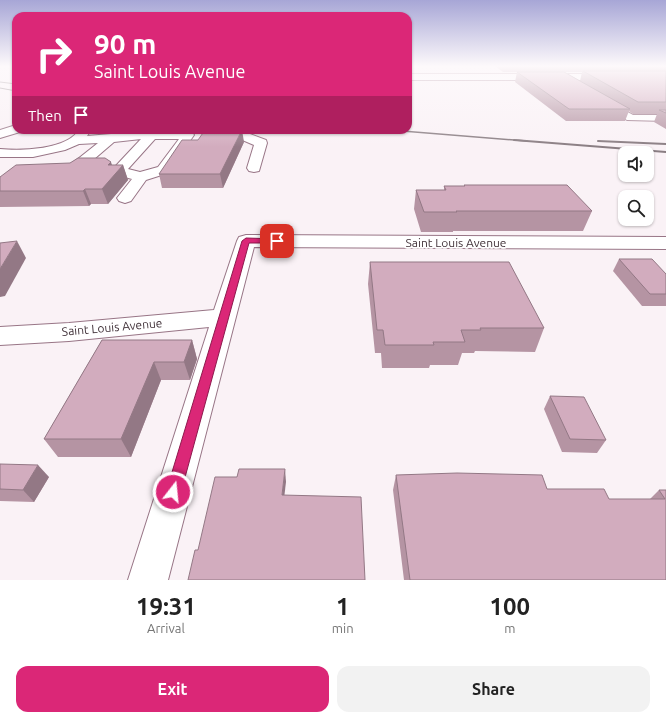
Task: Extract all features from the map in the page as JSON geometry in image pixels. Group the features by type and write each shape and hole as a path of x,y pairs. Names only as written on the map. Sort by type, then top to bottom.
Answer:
{"street":[{"path":"590,94 631,118 666,118"},
{"path":"0,123 12,123"},
{"path":"0,134 12,130"},
{"path":"74,169 105,134"},
{"path":"0,153 28,153 77,138 105,134 242,136 261,143 254,168"},
{"path":"152,135 118,171 141,177 163,170 188,135"},
{"path":"27,166 77,138"},
{"path":"125,198 141,177"},
{"name":"Saint Louis Avenue","path":"0,336 69,332 224,317 246,241 666,244"},
{"path":"148,580 224,317"}],"building":[{"path":"547,93 602,93 630,109 569,109"},
{"path":"622,93 666,93 666,102 638,102"},
{"path":"659,110 666,110 666,113"},
{"path":"202,134 240,134 220,174 159,174 182,140 198,140"},
{"path":"78,158 105,158 111,162 108,165 123,165 102,189 85,189 83,191 0,191 0,177 16,165 70,163"},
{"path":"464,185 567,185 592,211 424,212 416,190 446,190 444,186 465,186"},
{"path":"17,241 0,269 0,243"},
{"path":"619,259 652,259 666,274 666,294 650,294"},
{"path":"370,262 509,262 544,328 480,328 481,330 461,330 465,342 433,342 434,345 385,345 383,330 377,330"},
{"path":"102,340 192,340 184,362 154,362 121,439 44,439"},
{"path":"550,396 584,397 606,440 570,439"},
{"path":"0,464 38,465 23,490 0,489"},
{"path":"239,469 285,469 282,495 361,497 365,580 188,580 195,550 198,550 215,477 237,477"},
{"path":"457,473 542,475 547,489 604,489 609,499 665,499 659,490 666,490 666,580 410,580 396,475"}],"railway":[{"path":"412,132 527,141"},
{"path":"514,140 666,152"},
{"path":"598,141 666,144"}],"route":[{"path":"173,492 246,241 277,241"}]}
